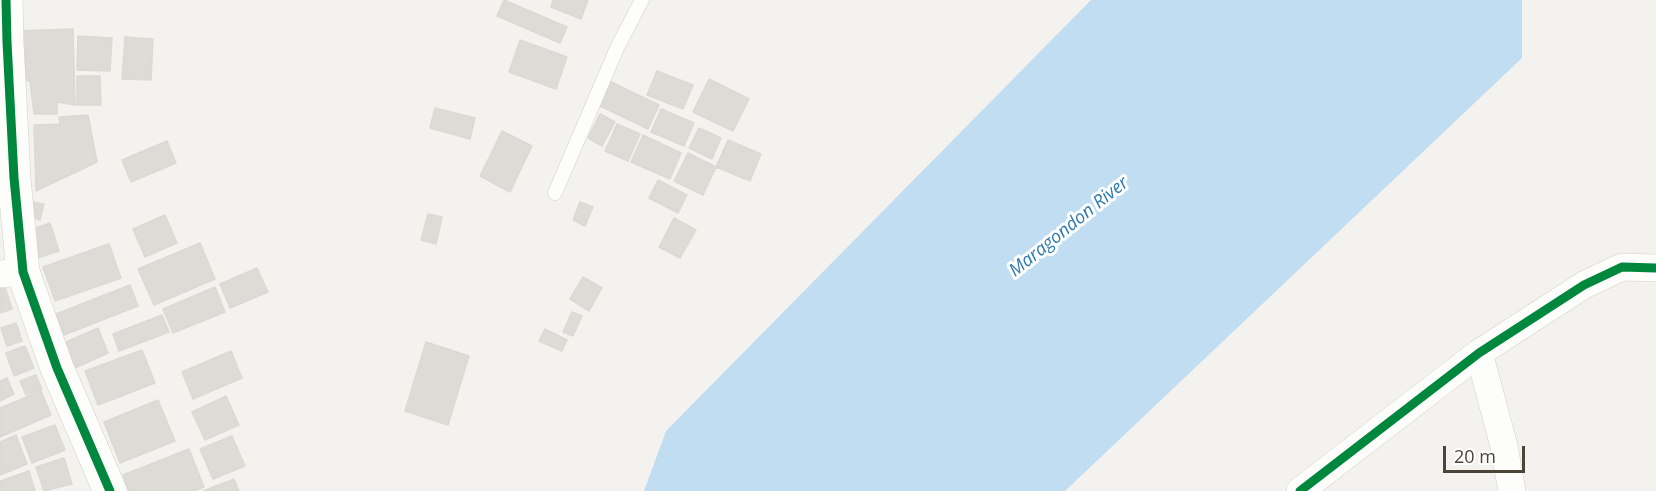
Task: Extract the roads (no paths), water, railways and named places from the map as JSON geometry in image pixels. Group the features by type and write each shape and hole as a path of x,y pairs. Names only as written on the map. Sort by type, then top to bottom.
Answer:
{"street":[{"path":"6,0 13,167 12,273 57,368 110,491"},
{"path":"1300,491 1479,354 1584,285 1622,267 1656,268"},
{"path":"1479,354 1504,446 1512,491"}],"lane":[{"path":"555,193 617,48 642,0"}],"water":[{"name":"Maragondon River","path":"1091,0 1522,0 1522,58 1065,491 644,491 666,431"}]}
